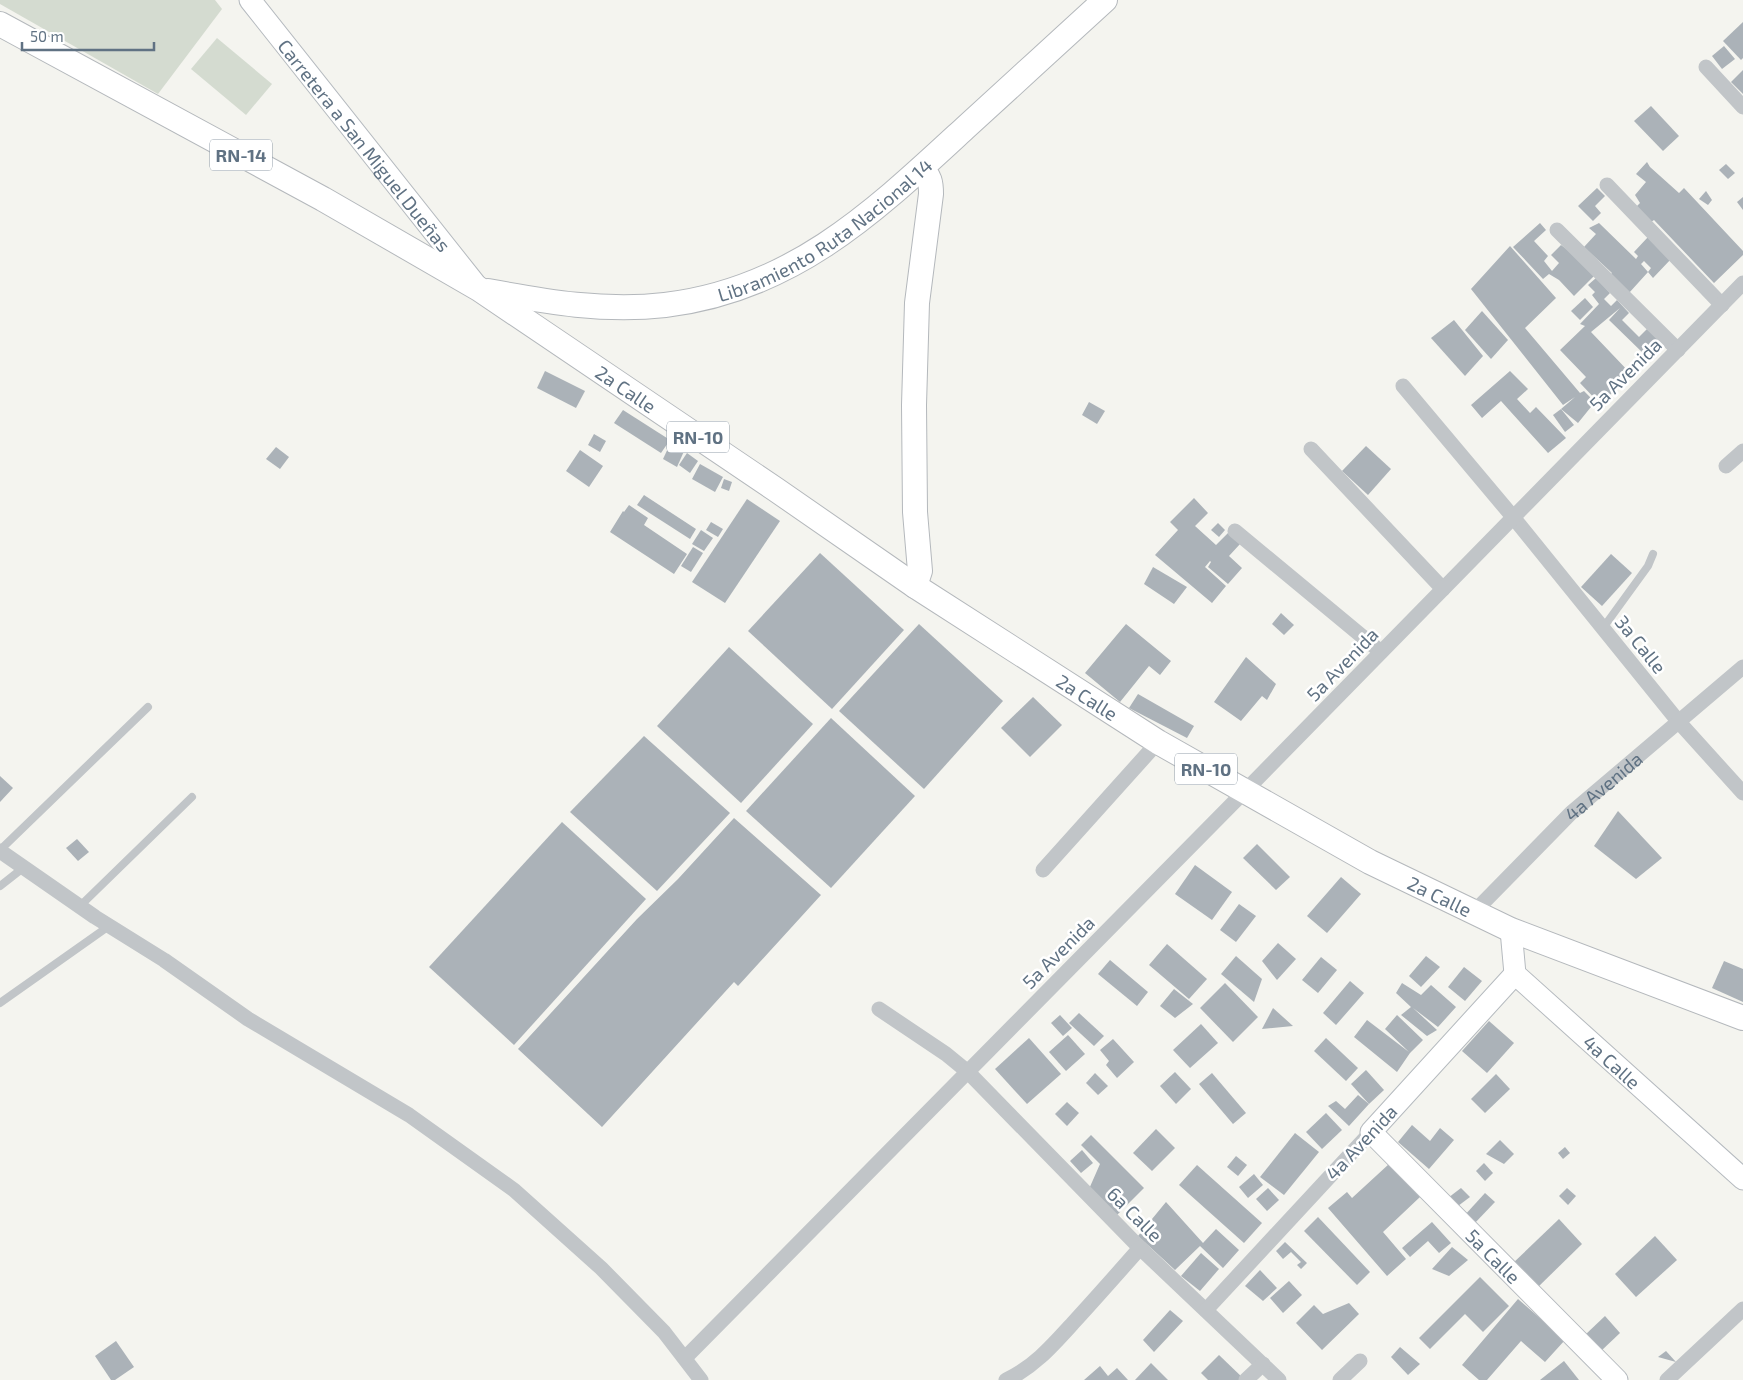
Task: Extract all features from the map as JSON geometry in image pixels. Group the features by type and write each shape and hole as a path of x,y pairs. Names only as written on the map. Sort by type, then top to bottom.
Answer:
{"main road":[{"name":"Libramiento Ruta Nacional 14","path":"479,289 556,303 630,307 666,305 729,291 755,282 810,255 859,221 921,169 1105,0"},
{"name":"RN-14","path":"0,24 323,199 479,289"},
{"path":"915,586 920,571 915,512 914,405 917,303 931,194 931,182 927,174 921,169"},
{"name":"2a Calle","path":"479,289 915,586 1158,742 1370,862 1473,913 1510,930 1743,1018"}],"street":[{"name":"Carretera a San Miguel Dueñas","path":"250,0 479,289"},
{"path":"1706,68 1743,107"},
{"path":"1606,185 1722,305"},
{"path":"1557,230 1678,350"},
{"name":"5a Avenida","path":"685,1358 1743,283"},
{"name":"3a Calle","path":"1403,386 1513,517 1678,721 1743,793"},
{"path":"1310,449 1443,589"},
{"path":"1726,466 1743,451"},
{"path":"1235,531 1381,652"},
{"name":"4a Avenida","path":"1473,913 1571,813 1743,667"},
{"path":"1043,870 1158,742"},
{"path":"0,851 80,907 164,960 248,1018 409,1115 514,1190 601,1268 664,1332 701,1380"},
{"path":"1510,930 1515,974"},
{"name":"4a Avenida","path":"1206,1310 1515,974"},
{"name":"4a Calle","path":"1515,974 1743,1179"},
{"name":"6a Calle","path":"879,1008 946,1054 968,1072 1140,1248 1279,1380"},
{"name":"5a Calle","path":"1371,1132 1617,1380"},
{"path":"1006,1380 1021,1373 1039,1358 1091,1304 1140,1248"},
{"path":"1667,1380 1743,1309"},
{"path":"1340,1380 1360,1361"},
{"path":"1246,1380 1263,1364"}],"lane":[{"path":"1603,628 1648,566 1653,554"},
{"path":"0,851 148,707"},
{"path":"80,907 192,797"},
{"path":"0,886 23,868"},
{"path":"0,1003 109,926"}],"shaded area":[{"path":"0,0 215,0 222,9 158,94 0,4"},
{"path":"217,38 272,84 246,115 191,69"}],"building":[{"path":"1743,22 1743,58 1741,60 1723,41"},
{"path":"1724,46 1735,59 1722,69 1712,56"},
{"path":"1743,70 1743,94 1731,82"},
{"path":"1651,106 1679,136 1663,151 1634,121"},
{"path":"1647,162 1650,167 1679,193 1684,188 1743,251 1743,255 1714,283 1654,220 1651,222 1636,207 1640,203 1635,195 1646,182 1636,174"},
{"path":"1726,164 1735,173 1728,179 1719,170"},
{"path":"1597,188 1605,196 1595,206 1601,213 1593,221 1578,206"},
{"path":"1706,191 1712,200 1708,205 1699,199"},
{"path":"1743,197 1743,210 1737,202"},
{"path":"1540,223 1546,230 1534,241 1548,256 1544,261 1552,271 1559,263 1551,255 1561,245 1580,259 1595,275 1574,296 1559,280 1549,274 1543,279 1513,247"},
{"path":"1599,223 1636,259 1638,256 1634,252 1648,237 1671,259 1653,278 1648,272 1629,293 1610,275 1612,273 1584,247 1596,234 1589,228","holes":["1644,261 1651,268 1648,272 1641,264"]},
{"path":"1510,246 1556,298 1525,328 1580,393 1584,391 1595,402 1578,423 1561,409 1575,397 1563,405 1471,289"},
{"path":"1596,278 1610,293 1604,299 1611,306 1617,300 1629,313 1622,320 1639,337 1647,329 1659,340 1645,355 1609,320 1620,308 1591,332 1631,374 1607,398 1604,395 1599,403 1580,383 1586,377 1560,350 1585,326 1580,324 1599,304 1592,295 1595,292 1588,285"},
{"path":"1585,298 1593,307 1580,320 1571,311"},
{"path":"1482,311 1508,340 1491,359 1465,330"},
{"path":"1454,320 1483,356 1465,376 1431,338"},
{"path":"545,371 585,391 576,408 537,388"},
{"path":"1510,371 1528,389 1517,399 1530,413 1536,407 1566,438 1548,453 1501,401 1482,418 1471,405"},
{"path":"1089,402 1105,411 1097,424 1082,415"},
{"path":"1561,409 1574,425 1565,432 1553,415"},
{"path":"623,410 670,440 661,453 614,423"},
{"path":"594,434 606,441 600,452 588,445"},
{"path":"671,442 685,449 677,467 663,459"},
{"path":"1366,446 1391,469 1368,495 1342,471"},
{"path":"276,447 289,457 280,469 266,459"},
{"path":"580,450 603,466 589,487 566,471"},
{"path":"687,453 698,461 690,473 679,465"},
{"path":"700,464 723,477 715,492 692,479"},
{"path":"724,479 732,482 729,491 721,488"},
{"path":"644,495 696,529 690,539 637,505"},
{"path":"1194,498 1208,513 1195,526 1216,545 1228,533 1240,544 1229,556 1242,568 1228,584 1208,567 1210,561 1205,567 1226,586 1212,603 1155,555 1178,530 1170,522"},
{"path":"747,499 780,521 725,603 692,582"},
{"path":"629,505 648,518 644,525 687,554 674,574 610,532"},
{"path":"711,522 723,529 718,537 706,530"},
{"path":"1218,523 1225,530 1219,537 1211,530"},
{"path":"701,530 713,538 704,551 692,544"},
{"path":"693,547 703,553 691,572 681,566"},
{"path":"820,553 904,630 832,709 748,631"},
{"path":"1611,554 1632,573 1602,606 1581,587"},
{"path":"1153,567 1187,587 1174,604 1144,584"},
{"path":"1281,613 1294,625 1284,635 1272,624"},
{"path":"919,624 1003,701 924,789 839,711"},
{"path":"1126,624 1171,661 1160,675 1149,666 1120,702 1085,673"},
{"path":"729,647 813,724 741,803 657,726"},
{"path":"1246,657 1276,684 1267,700 1262,696 1241,721 1214,702"},
{"path":"1138,694 1194,726 1187,738 1129,708"},
{"path":"1033,697 1062,725 1030,757 1001,728"},
{"path":"831,718 915,796 831,888 746,811"},
{"path":"644,736 730,813 657,891 570,812"},
{"path":"0,776 13,788 0,802"},
{"path":"1618,811 1662,858 1636,879 1594,846"},
{"path":"734,818 821,895 738,986 734,982 602,1127 518,1049 637,919 678,879"},
{"path":"562,822 646,899 514,1045 429,967"},
{"path":"77,839 89,852 78,861 66,848"},
{"path":"1257,844 1290,877 1276,890 1243,858"},
{"path":"1195,865 1232,892 1212,920 1175,894"},
{"path":"1341,877 1361,894 1327,933 1307,916"},
{"path":"1239,904 1256,916 1236,942 1220,930"},
{"path":"1278,943 1296,959 1277,980 1262,961"},
{"path":"1167,944 1207,979 1189,999 1149,965"},
{"path":"1236,956 1262,979 1254,1002 1221,974"},
{"path":"1426,956 1440,967 1421,987 1409,976"},
{"path":"1321,957 1337,970 1318,993 1302,980"},
{"path":"1110,960 1148,992 1137,1006 1098,974"},
{"path":"1724,961 1743,969 1743,1002 1712,988"},
{"path":"1464,967 1482,981 1465,1001 1448,987"},
{"path":"1350,981 1364,993 1336,1025 1323,1013"},
{"path":"1225,983 1258,1017 1233,1042 1200,1008"},
{"path":"1402,983 1421,995 1431,985 1456,1007 1438,1027 1413,1008 1437,1030 1427,1036 1401,1015 1411,1007 1396,993"},
{"path":"1174,989 1193,1004 1175,1018 1160,1006"},
{"path":"1273,1008 1293,1026 1262,1029"},
{"path":"1079,1013 1104,1036 1094,1046 1069,1023"},
{"path":"1060,1015 1072,1028 1063,1036 1051,1023"},
{"path":"1397,1015 1423,1040 1410,1053 1397,1072 1354,1037 1367,1020 1409,1052 1385,1029"},
{"path":"1489,1021 1514,1043 1487,1073 1462,1051"},
{"path":"1201,1024 1218,1043 1190,1068 1173,1050"},
{"path":"1068,1035 1085,1054 1066,1071 1049,1052"},
{"path":"1029,1038 1061,1074 1027,1104 995,1069"},
{"path":"1326,1038 1358,1068 1346,1081 1314,1051"},
{"path":"1113,1039 1134,1062 1117,1078 1106,1065 1109,1061 1100,1050"},
{"path":"1366,1070 1384,1090 1369,1104 1351,1084"},
{"path":"1175,1072 1191,1089 1176,1104 1160,1086"},
{"path":"1095,1073 1108,1086 1098,1095 1086,1083"},
{"path":"1212,1073 1246,1113 1233,1124 1199,1084"},
{"path":"1496,1074 1510,1089 1485,1113 1471,1099"},
{"path":"1358,1095 1369,1104 1349,1126 1328,1106 1336,1101 1345,1109"},
{"path":"1067,1102 1079,1113 1067,1126 1055,1114"},
{"path":"1326,1113 1342,1130 1322,1149 1306,1132"},
{"path":"1412,1125 1430,1141 1440,1128 1454,1140 1429,1169 1398,1142"},
{"path":"1156,1129 1175,1148 1152,1171 1133,1153"},
{"path":"1295,1133 1319,1152 1284,1195 1260,1177"},
{"path":"1091,1135 1144,1188 1116,1216 1089,1189 1100,1164 1081,1145"},
{"path":"1500,1140 1514,1154 1504,1164 1486,1154"},
{"path":"1565,1147 1570,1153 1563,1159 1558,1153"},
{"path":"1082,1150 1093,1163 1081,1173 1070,1161"},
{"path":"1236,1156 1247,1165 1238,1176 1227,1167"},
{"path":"1484,1163 1493,1173 1485,1181 1476,1171"},
{"path":"1389,1164 1420,1197 1383,1232 1406,1259 1387,1276 1328,1208 1347,1192 1352,1198"},
{"path":"1197,1165 1262,1223 1244,1243 1179,1185"},
{"path":"1254,1174 1263,1185 1248,1198 1239,1187"},
{"path":"1268,1188 1279,1200 1267,1211 1256,1199"},
{"path":"1461,1188 1470,1197 1454,1209 1444,1201"},
{"path":"1567,1188 1576,1196 1568,1205 1559,1196"},
{"path":"1485,1193 1495,1202 1473,1225 1464,1216"},
{"path":"1166,1202 1203,1243 1216,1229 1239,1250 1223,1268 1200,1246 1175,1270 1138,1236"},
{"path":"1318,1217 1370,1272 1357,1285 1304,1231"},
{"path":"1559,1219 1582,1244 1535,1290 1511,1265"},
{"path":"1432,1222 1451,1243 1439,1253 1428,1241 1410,1257 1402,1248"},
{"path":"1655,1236 1677,1260 1636,1297 1615,1274"},
{"path":"1285,1242 1307,1263 1301,1269 1297,1265 1301,1262 1291,1252 1283,1259 1276,1251"},
{"path":"1452,1247 1468,1260 1449,1276 1432,1269"},
{"path":"1201,1253 1219,1269 1200,1291 1181,1276"},
{"path":"1260,1270 1277,1288 1263,1301 1245,1286"},
{"path":"1480,1277 1509,1306 1483,1332 1465,1314 1430,1349 1419,1338"},
{"path":"1289,1281 1302,1295 1283,1313 1270,1298"},
{"path":"1518,1299 1565,1340 1545,1362 1521,1341 1487,1380 1479,1380 1462,1365"},
{"path":"1349,1303 1359,1314 1322,1350 1296,1323 1314,1305 1323,1314"},
{"path":"1170,1310 1183,1321 1154,1352 1143,1340"},
{"path":"1605,1316 1620,1333 1601,1351 1585,1335"},
{"path":"116,1341 134,1367 115,1380 111,1380 95,1356"},
{"path":"1400,1347 1420,1364 1408,1375 1391,1357"},
{"path":"1666,1351 1676,1362 1658,1357"},
{"path":"1219,1355 1245,1380 1208,1380 1201,1373"},
{"path":"1564,1361 1579,1380 1540,1380"},
{"path":"1151,1363 1168,1380 1135,1380"},
{"path":"1100,1366 1108,1376 1117,1368 1128,1380 1084,1380"}]}
